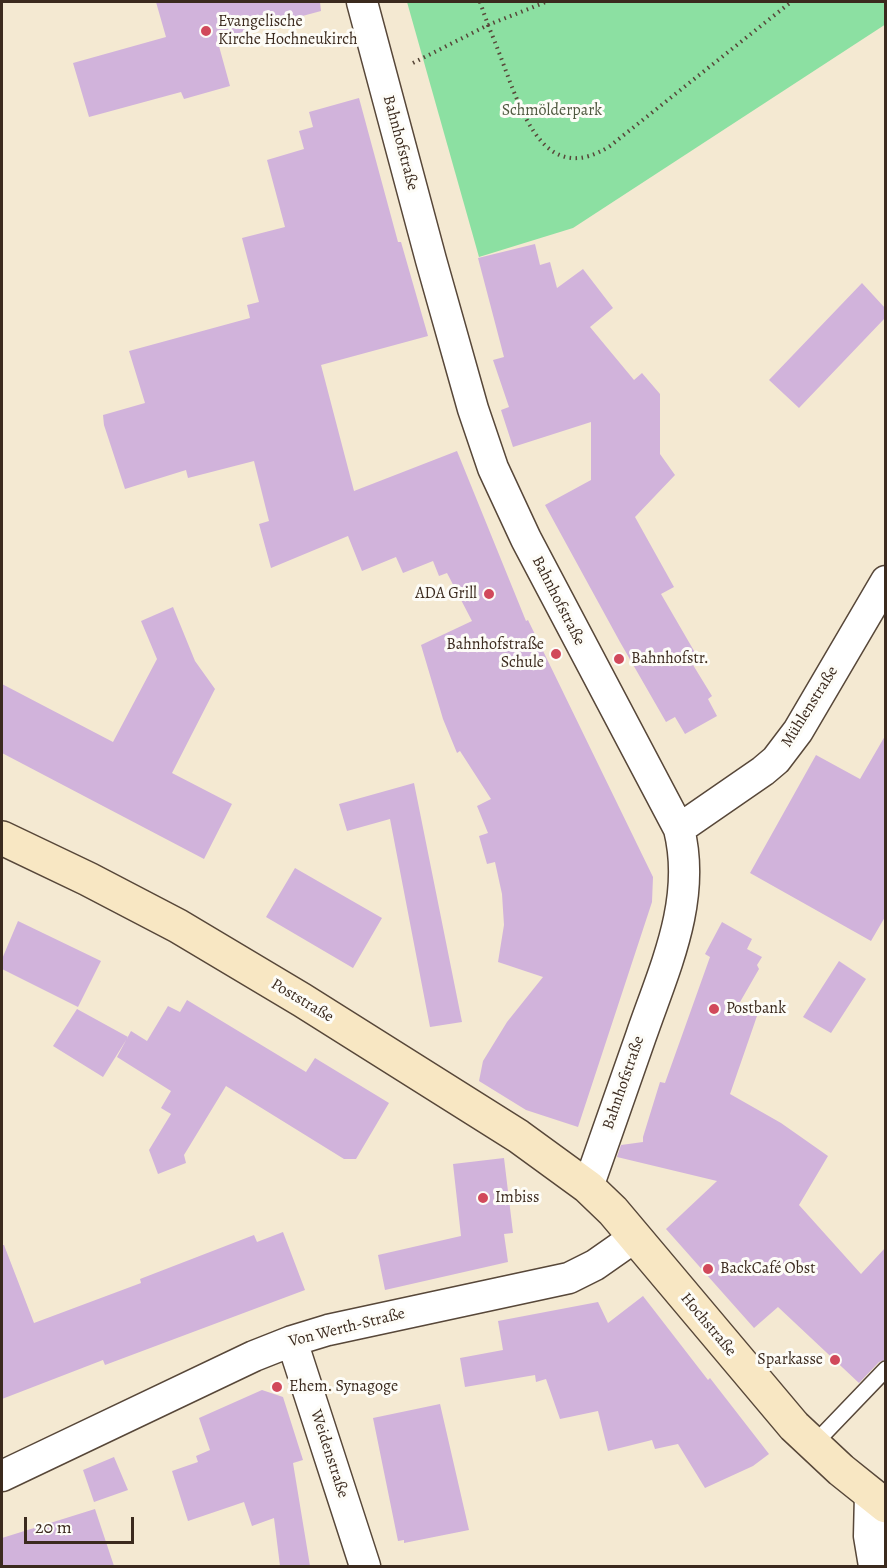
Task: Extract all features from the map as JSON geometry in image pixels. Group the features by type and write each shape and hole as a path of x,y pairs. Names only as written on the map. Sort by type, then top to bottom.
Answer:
{"street":[{"name":"Bahnhofstraße","path":"362,2 470,398 493,468 537,561 679,829 683,849 685,883 680,920 588,1187"},
{"name":"Mühlenstraße","path":"679,829 776,760 798,731 885,581"},
{"name":"Poststraße","path":"2,838 131,901 196,936 481,1111 588,1187"},
{"name":"Hochstraße","path":"588,1187 636,1237 776,1406 813,1445 878,1500"},
{"name":"Von Werth-Straße","path":"2,1476 244,1361 292,1341 328,1330 568,1278 595,1265 636,1237"},
{"name":"Weidenstraße","path":"292,1341 365,1566"},
{"path":"874,1566 869,1536 878,1500"}],"lane":[{"path":"813,1445 885,1369"}],"path":[{"path":"480,2 519,105 538,140 556,155 564,158 582,158 610,147 791,2"},
{"path":"382,78 489,25 546,2"}],"green space":[{"name":"Schmölderpark","path":"407,2 885,2 886,24 573,228 479,257"}],"building":[{"path":"156,2 320,2 321,11 217,39 230,86 184,99 181,92 89,117 73,63 166,37"},
{"path":"359,98 398,242 401,242 428,336 321,365 354,491 457,451 526,621 528,620 653,877 652,902 578,1127 526,1110 479,1081 483,1061 507,1022 543,977 498,962 504,925 502,894 495,862 487,864 479,836 488,833 477,806 491,799 460,751 457,753 443,719 421,645 472,621 447,573 439,576 433,561 403,573 396,557 362,571 348,536 271,568 259,524 269,521 254,461 188,478 186,470 125,489 104,425 103,415 145,403 129,351 250,318 247,305 259,302 242,238 285,227 267,160 304,149 299,131 313,127 309,112"},
{"path":"535,244 540,265 550,262 557,288 583,269 613,308 590,327 634,380 642,373 660,394 660,454 675,475 635,517 674,587 661,594 697,656 690,660 712,696 708,699 717,716 685,734 675,717 666,722 545,505 591,480 591,422 513,447 501,410 509,407 493,360 504,357 478,258"},
{"path":"862,283 885,308 885,318 799,408 769,380"},
{"path":"173,607 195,661 215,689 172,773 232,804 204,859 2,753 2,684 113,742 157,659 141,621"},
{"path":"885,736 885,917 871,941 750,873 816,755 860,779"},
{"path":"414,783 462,1022 430,1027 390,819 347,831 339,804"},
{"path":"295,868 382,918 353,968 266,917"},
{"path":"18,921 101,961 78,1007 2,969 2,959"},
{"path":"722,922 752,939 747,949 762,957 757,965 759,969 736,1009 757,1016 730,1094 781,1123 828,1156 799,1205 861,1274 885,1248 885,1360 879,1362 859,1383 778,1307 754,1328 666,1229 717,1181 617,1157 621,1145 643,1142 660,1082 665,1083 710,957 705,954"},
{"path":"839,961 866,979 831,1033 803,1017"},
{"path":"187,1000 306,1072 315,1058 389,1103 356,1159 344,1159 226,1086 184,1155 186,1163 158,1174 149,1150 171,1114 161,1108 171,1091 117,1057 131,1031 147,1041 168,1006 180,1012"},
{"path":"77,1009 128,1037 103,1077 53,1046"},
{"path":"504,1158 513,1233 504,1234 508,1262 385,1290 378,1255 461,1236 453,1164"},
{"path":"283,1232 305,1290 105,1365 103,1360 2,1399 2,1245 4,1245 34,1323 141,1283 140,1279 254,1235 257,1242"},
{"path":"643,1296 769,1454 753,1466 705,1488 678,1444 655,1449 652,1440 608,1451 598,1411 560,1419 546,1379 536,1382 535,1375 465,1387 460,1358 503,1350 498,1321 598,1302 608,1323"},
{"path":"262,1390 283,1397 303,1460 293,1463 310,1566 280,1566 274,1518 252,1526 244,1502 188,1521 172,1471 198,1462 196,1456 210,1450 199,1418"},
{"path":"440,1404 469,1530 404,1543 404,1540 398,1541 373,1418"},
{"path":"114,1457 128,1490 94,1502 83,1470"},
{"path":"95,1509 114,1566 2,1566 2,1538"}],"place":[{"name":"Evangelische Kirche Hochneukirch","path":"206,31"},
{"name":"ADA Grill","path":"489,594"},
{"name":"Bahnhofstraße Schule","path":"556,654"},
{"name":"Bahnhofstr.","path":"619,659"},
{"name":"Postbank","path":"714,1009"},
{"name":"Imbiss","path":"483,1198"},
{"name":"BackCafé Obst","path":"708,1269"},
{"name":"Sparkasse","path":"835,1360"},
{"name":"Ehem. Synagoge","path":"277,1387"}]}
